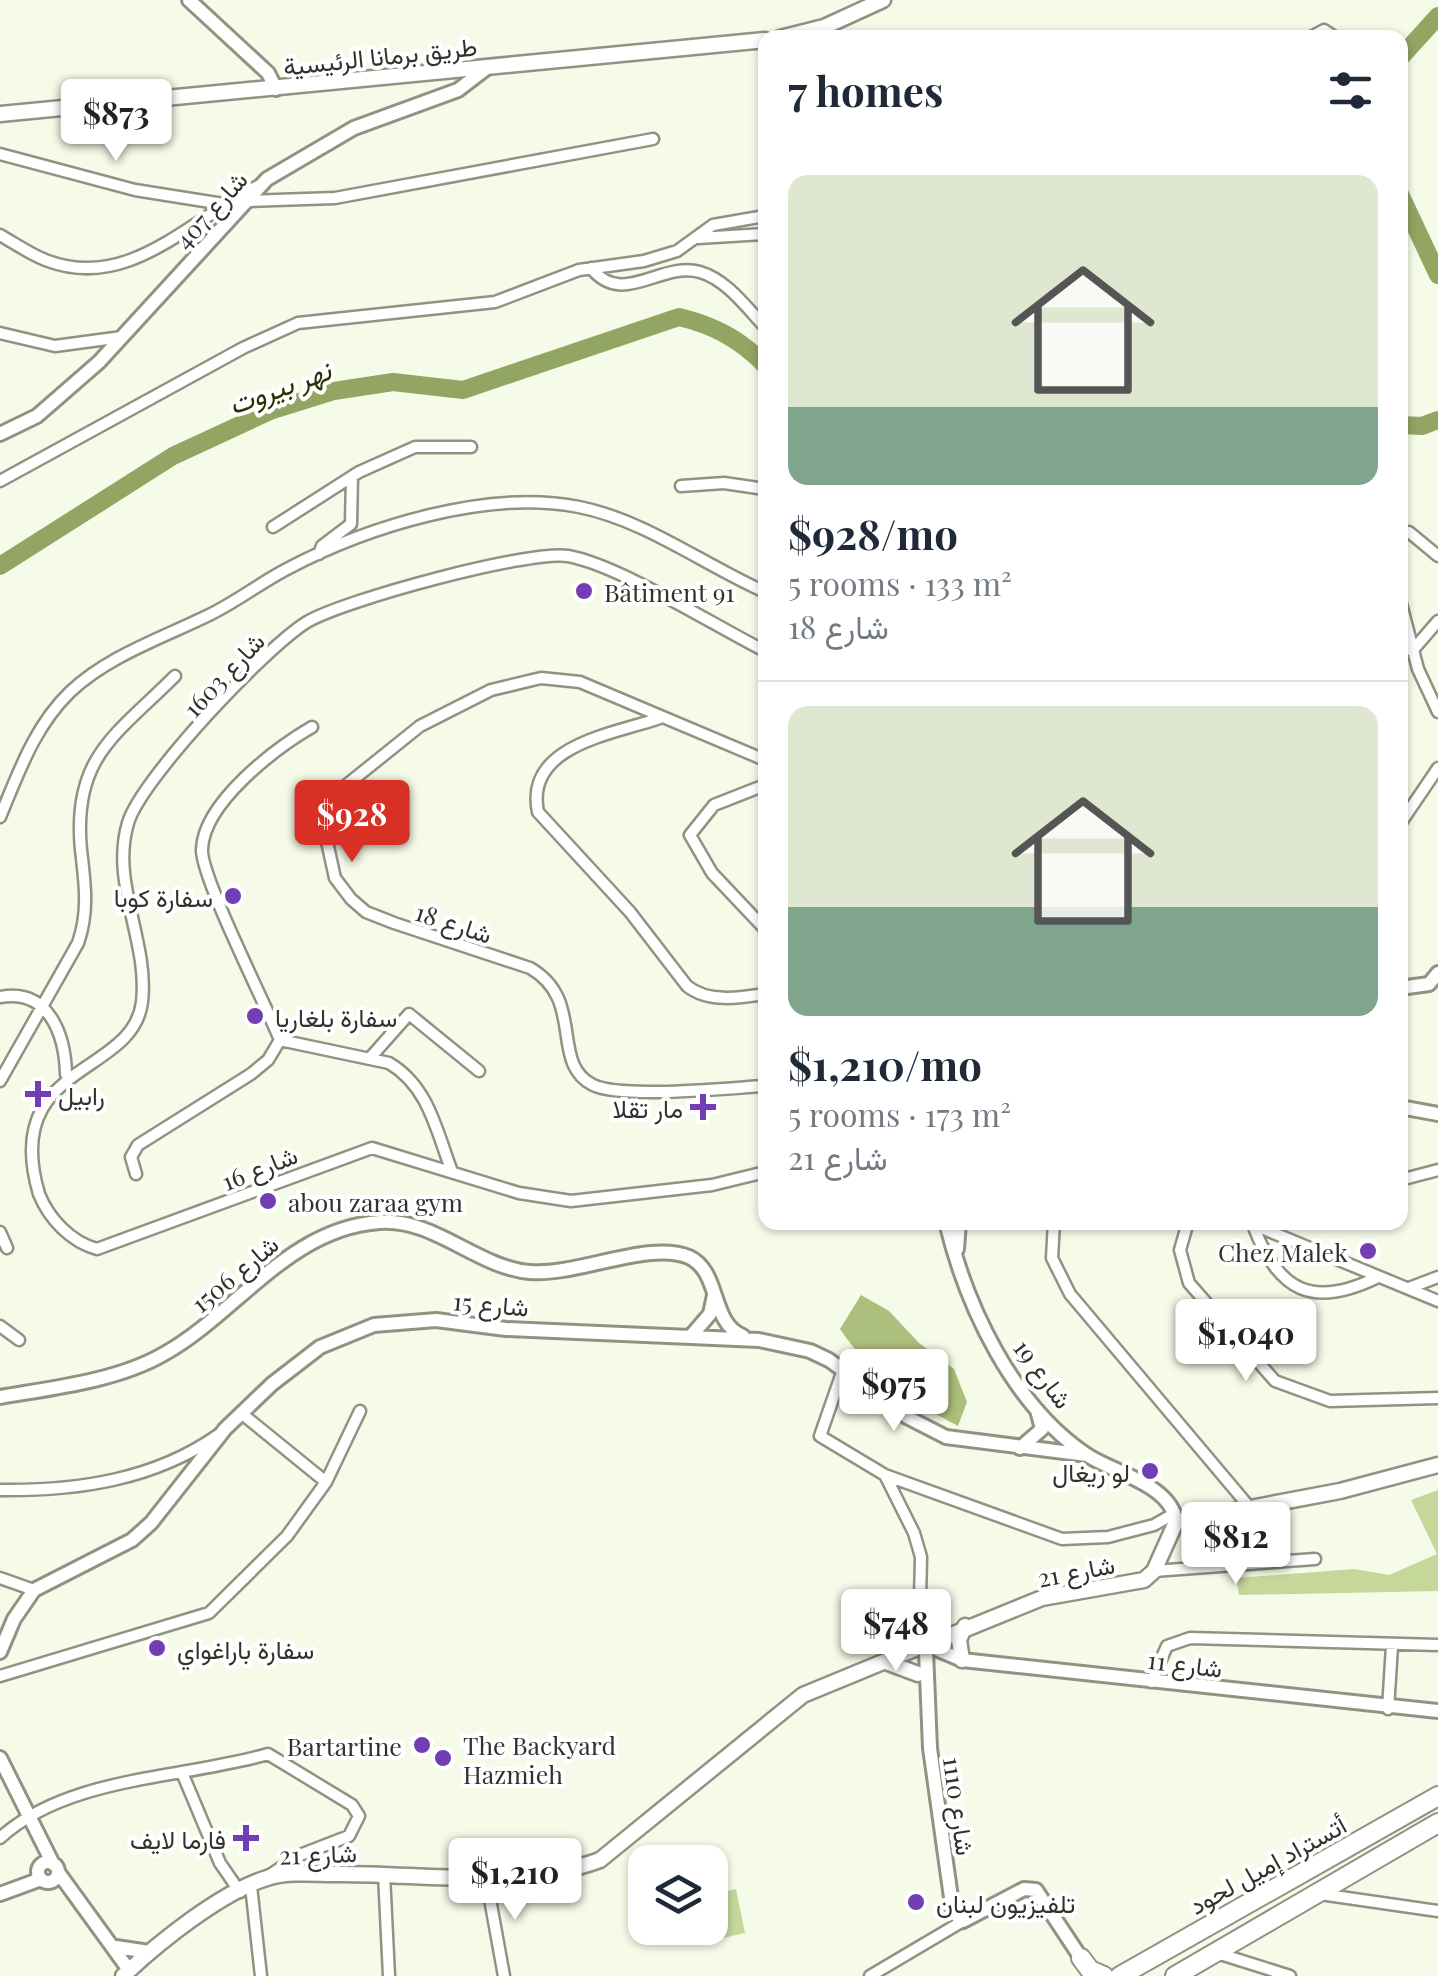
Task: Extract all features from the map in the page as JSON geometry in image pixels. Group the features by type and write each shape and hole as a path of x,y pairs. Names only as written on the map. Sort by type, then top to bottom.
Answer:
{"highway":[{"name":"أتستراد إميل لحود","path":"1119,1976 1438,1796"},
{"name":"أتستراد إميل لحود","path":"1175,1976 1438,1823"},
{"path":"1082,1967 1104,1976"}],"main road":[{"path":"812,30 883,0"},
{"name":"طريق برمانا الرئيسية","path":"0,114 758,41"},
{"path":"1154,1570 1175,1517 1251,1508 1438,1465"},
{"name":"شارع 21","path":"126,1973 148,1952 267,1878 384,1874 486,1878 563,1872 612,1853 803,1696 964,1626 1042,1598 1144,1580 1154,1570"},
{"path":"962,1660 959,1640 964,1626"},
{"path":"885,1662 918,1674"}],"street":[{"path":"189,0 268,72 276,89"},
{"name":"شارع 407","path":"0,434 37,416 122,337 249,202 261,184 354,128 458,90 488,66"},
{"path":"249,202 335,198 654,139"},
{"path":"0,154 134,190 224,204"},
{"path":"0,235 44,260 103,271 160,245 261,184"},
{"path":"0,481 243,348 298,324 399,309 485,304 591,268 644,261 681,249 712,225 758,217"},
{"path":"698,238 758,234"},
{"path":"591,268 605,283 617,286 669,272 700,272 725,285 758,320"},
{"path":"0,334 55,346 122,337"},
{"path":"273,526 352,478 415,447 471,447"},
{"path":"319,554 322,546 351,524 352,478"},
{"path":"681,486 724,483 758,488"},
{"path":"0,817 38,731 80,683 319,554 478,503 579,507 614,517 758,589"},
{"path":"1409,532 1438,556"},
{"name":"شارع 1603","path":"66,1074 124,1041 139,1016 142,975 123,861 128,819 136,804 147,786 269,650 310,620 516,558 556,555 614,574 758,647"},
{"path":"1412,651 1438,621"},
{"path":"1408,634 1438,712"},
{"path":"0,1081 43,1007 86,920 79,822 80,794 91,765 123,722 175,676"},
{"name":"شارع 18","path":"758,757 605,692 563,679 542,678 491,690 420,726 344,786 334,798 324,828 335,878 366,912 530,968 548,980 562,1003 573,1064 591,1084 630,1091 758,1086"},
{"path":"660,718 563,752 540,776 538,812 612,890 686,986 712,997 758,994"},
{"path":"280,1040 214,892 202,845 216,814 255,768 312,726"},
{"path":"1408,812 1438,768"},
{"path":"758,788 714,806 690,835 712,873 758,922"},
{"path":"1408,987 1430,984 1438,973"},
{"path":"0,996 24,996 43,1007 63,1038 66,1074"},
{"path":"370,1058 408,1014 479,1070"},
{"path":"280,1040 370,1058 403,1072 422,1092 450,1169"},
{"path":"136,1174 130,1157 138,1145 252,1074 268,1060 280,1040"},
{"name":"شارع 16","path":"66,1074 42,1103 31,1161 48,1210 72,1237 97,1249 364,1150 384,1150 519,1193 570,1202 712,1185 758,1174"},
{"path":"1408,1108 1438,1114"},
{"path":"1408,1178 1438,1170"},
{"name":"شارع 1506","path":"0,1397 141,1365 204,1329 298,1249 338,1230 382,1222 418,1228 506,1268 532,1272 676,1254 701,1267 730,1328 758,1340"},
{"name":"شارع 19","path":"948,1230 1001,1356 1036,1408 1086,1454 1146,1486 1175,1517"},
{"path":"956,1256 958,1230"},
{"path":"1054,1230 1052,1258 1070,1294 1251,1508"},
{"path":"1186,1230 1180,1250 1189,1284 1276,1382 1330,1401 1438,1398"},
{"path":"1253,1230 1266,1257 1298,1288 1332,1294 1378,1277"},
{"path":"1264,1230 1438,1301"},
{"path":"0,1232 7,1248"},
{"path":"1409,1288 1438,1277"},
{"path":"691,1336 710,1314 714,1293"},
{"name":"شارع 15","path":"34,1590 100,1559 142,1532 241,1414 320,1347 374,1325 436,1320 506,1329 758,1340 810,1351 929,1430 956,1440 1086,1454"},
{"path":"0,1326 19,1340"},
{"path":"843,1370 820,1436 885,1475 1062,1539 1081,1542 1175,1517"},
{"path":"1020,1448 1042,1429 1036,1408"},
{"path":"0,1676 210,1613 287,1536 326,1482 360,1411"},
{"path":"241,1414 326,1482"},
{"path":"0,1490 66,1488 126,1477 168,1465 225,1429"},
{"path":"885,1475 914,1533 920,1557 926,1691"},
{"path":"1154,1570 1314,1559"},
{"path":"0,1578 34,1590 14,1619 0,1652"},
{"path":"1151,1682 1167,1646 1190,1638 1438,1645"},
{"path":"1388,1708 1392,1646"},
{"path":"923,1647 918,1674 926,1691"},
{"name":"شارع 11","path":"923,1647 962,1660 1438,1711"},
{"name":"شارع 1110","path":"926,1691 951,1909 963,1921"},
{"path":"0,1838 26,1815 104,1788 183,1776 268,1754 357,1810 358,1822 349,1836 300,1856 267,1878"},
{"path":"0,1758 40,1842 48,1872 76,1894 116,1946 126,1973"},
{"path":"183,1776 220,1862 245,1889 261,1976"},
{"path":"0,1894 48,1872"},
{"path":"384,1874 389,1976"},
{"path":"486,1878 504,1976"},
{"path":"870,1976 1024,1889 1036,1890 1082,1967"},
{"path":"1317,1894 1438,1911"},
{"path":"116,1946 148,1952"},
{"path":"1216,1952 1290,1976"}],"green space":[{"path":"861,1295 889,1311 919,1343 954,1369 967,1402 958,1426 893,1385 865,1360 840,1329"},
{"path":"1438,1490 1438,1591 1239,1595 1236,1578 1354,1569 1389,1575 1437,1554 1411,1500"},
{"path":"736,1889 745,1933 728,1937 728,1891"}],"waterway":[{"name":"نهر بيروت","path":"1408,49 1438,16"},
{"name":"نهر بيروت","path":"1408,211 1438,275"},
{"name":"نهر بيروت","path":"0,566 173,456 270,411 334,391 393,382 463,390 679,317 725,334 758,359"},
{"name":"نهر بيروت","path":"1408,425 1422,426 1438,420"}],"place":[{"name":"Bâtiment 91","path":"584,591"},
{"name":"سفارة كوبا","path":"233,896"},
{"name":"سفارة بلغاريا","path":"255,1016"},
{"name":"رابيل","path":"38,1094"},
{"name":"مار تقلا","path":"703,1107"},
{"name":"abou zaraa gym","path":"268,1201"},
{"name":"Chez Malek","path":"1368,1251"},
{"name":"لو ريغال","path":"1150,1471"},
{"name":"سفارة باراغواي","path":"157,1648"},
{"name":"Bartartine","path":"422,1745"},
{"name":"The Backyard Hazmieh","path":"443,1758"},
{"name":"فارما لايف","path":"246,1838"},
{"name":"تلفيزيون لبنان","path":"916,1902"}]}
